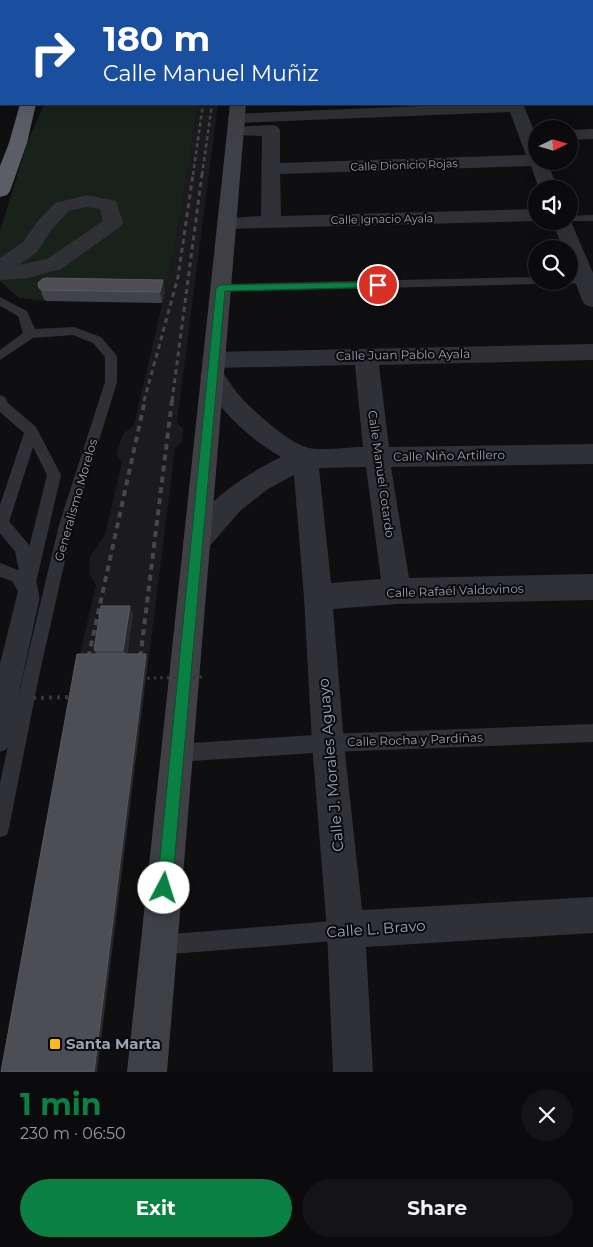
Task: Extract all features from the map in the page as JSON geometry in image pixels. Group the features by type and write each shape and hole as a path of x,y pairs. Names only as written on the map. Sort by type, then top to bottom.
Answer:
{"highway":[{"path":"0,191 18,143 28,105"}],"street":[{"path":"237,118 516,106 528,137"},
{"path":"237,118 271,130 271,222"},
{"path":"147,1072 237,118"},
{"path":"578,135 593,134"},
{"name":"Calle Dionicio Rojas","path":"271,169 528,160"},
{"path":"0,268 30,247 45,224 62,207 87,201 109,205 112,222 54,264 28,271 0,273"},
{"name":"Calle Ignacio Ayala","path":"227,223 528,215"},
{"path":"565,230 582,280 593,300"},
{"name":"Calle Juan Pablo Ayala","path":"213,368 366,356 593,352"},
{"name":"Calle Manuel Cotardo","path":"366,356 377,457 397,591"},
{"name":"Calle Niño Artillero","path":"213,368 223,394 254,426 286,449 305,458"},
{"name":"Calle Niño Artillero","path":"197,541 221,511 244,491 284,467 305,458 593,454"},
{"name":"Calle J. Morales Aguayo","path":"305,458 318,597 328,743 346,930 353,1072"},
{"name":"Calle Rafaél Valdovinos","path":"318,597 397,591 593,587"},
{"name":"Calle L. Bravo","path":"346,930 593,915"}],"lane":[{"path":"578,218 593,218"},
{"path":"221,288 528,281"},
{"path":"0,356 30,334 23,314 1,304"},
{"name":"Generalismo Morelos","path":"0,828 31,676 66,525 111,382 111,356 97,340 74,331 30,334"},
{"name":"Generalismo Morelos","path":"0,699 54,475 31,431 1,406"},
{"path":"0,528 31,431"},
{"path":"0,522 22,548 32,598 0,742"},
{"path":"0,570 16,576 32,598"},
{"name":"Calle Rocha y Pardiñas","path":"176,753 328,743 593,733"},
{"name":"Calle L. Bravo","path":"159,945 346,930"}],"path":[{"path":"131,682 150,678 205,677"},
{"path":"29,698 67,698 76,696"}],"shaded area":[{"path":"44,105 198,105 180,218 165,292 51,289 42,294 43,300 47,301 19,298 0,281 0,231 28,141"},
{"path":"198,105 218,105 177,422 183,429 182,442 175,448 97,1072 5,1072 79,658 96,585 89,573 90,556 105,535 122,462 116,454 123,434 134,425 180,218"}],"building":[{"path":"42,279 163,280 160,292 43,290 39,288 38,283"},
{"path":"101,606 130,606 123,650 94,650"},
{"path":"77,654 146,654 94,1072 1,1072"}],"railway":[{"path":"193,175 203,105"},
{"path":"202,175 212,105"},
{"path":"144,401 178,277 193,174"},
{"path":"172,401 202,174"},
{"path":"86,668 145,400"},
{"path":"139,668 172,400"}],"place":[{"name":"Santa Marta","path":"55,1044"}],"route":[{"path":"164,888 221,288 378,285"}]}
